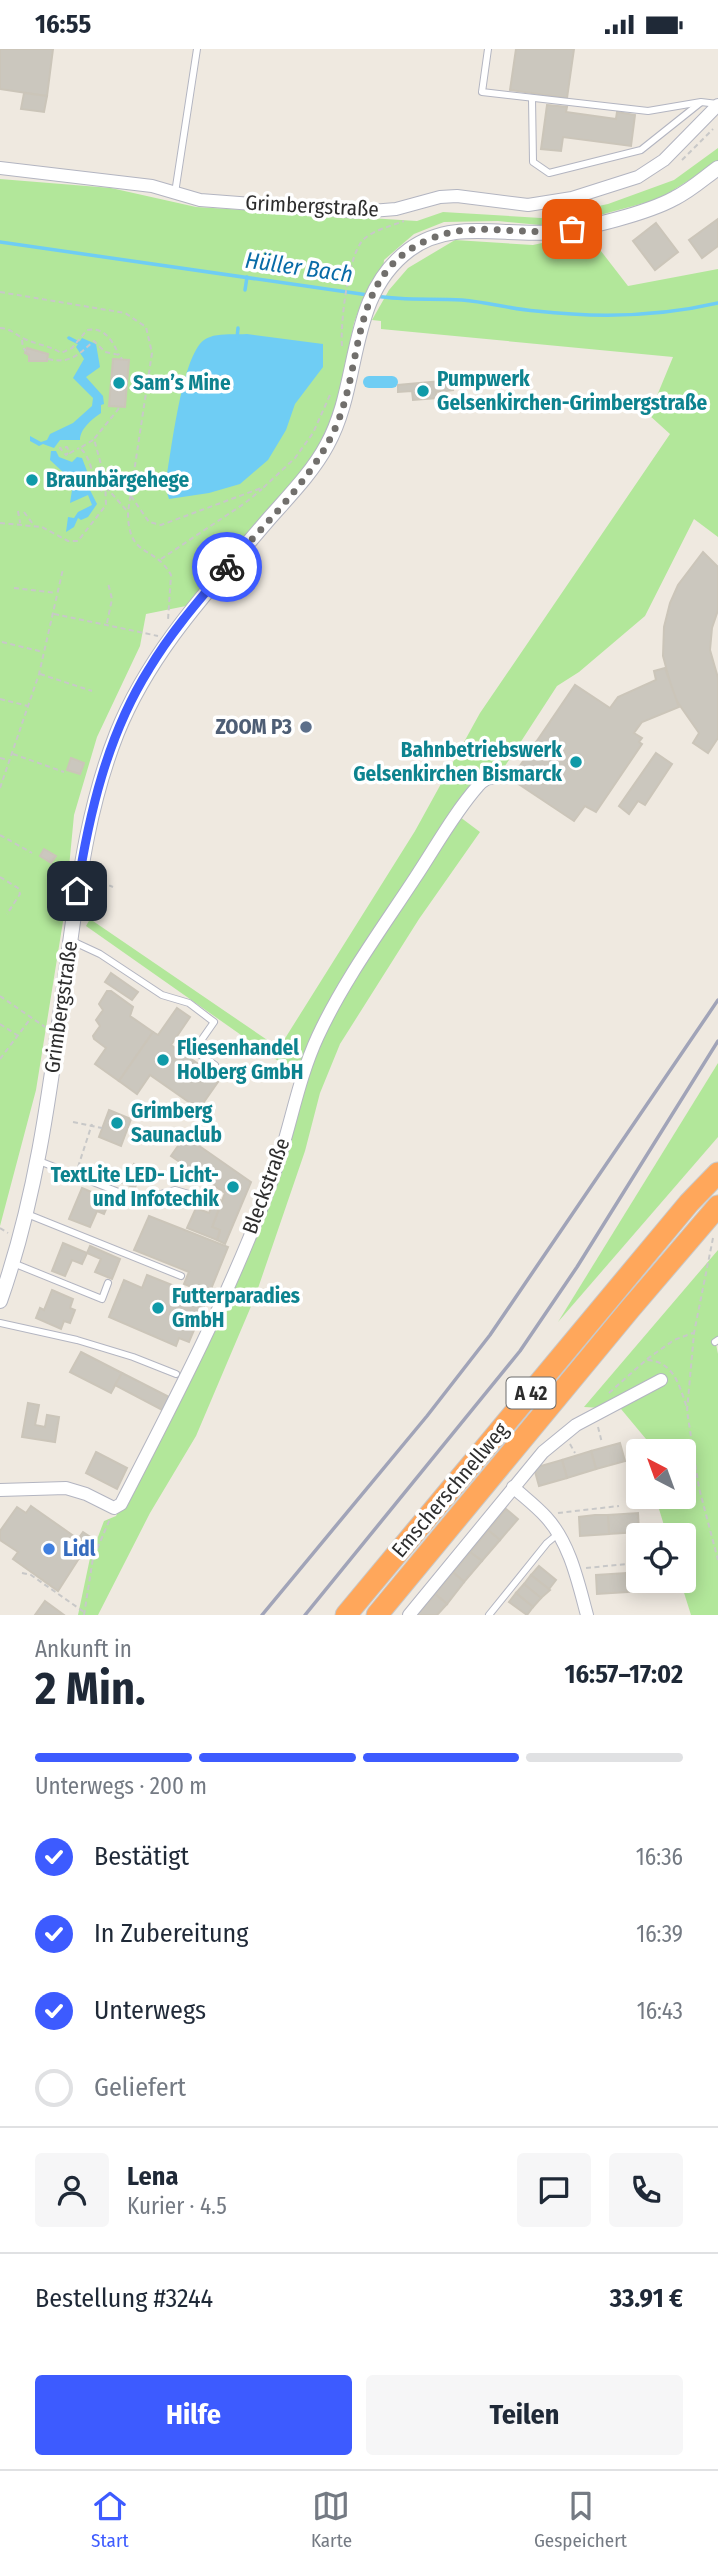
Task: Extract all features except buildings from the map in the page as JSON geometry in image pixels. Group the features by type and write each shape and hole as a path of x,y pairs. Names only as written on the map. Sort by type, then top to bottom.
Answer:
{"highway":[{"name":"Emscherschnellweg","path":"346,1615 689,1203 718,1173"},
{"name":"Emscherschnellweg","path":"377,1615 718,1206"}],"street":[{"name":"Grimbergstraße","path":"0,168 152,186 200,200 359,212 396,209 440,197 457,196 528,205 572,198 638,177 664,160 718,105"},
{"name":"Grimbergstraße","path":"0,1301 27,1214 39,1161 84,851 102,774 134,695 165,645 320,457 342,412 362,319 374,289 386,271 413,247 440,235 458,231 546,232 572,229 670,201 718,168"},
{"name":"Bleckstraße","path":"114,1508 121,1504 158,1432 234,1273 273,1176 302,1075 331,1011 364,954 478,786 487,778 496,777"},
{"path":"409,1615 542,1453 576,1425 661,1380"},
{"path":"0,1490 65,1487 86,1493 114,1508"},
{"path":"513,1487 545,1517 558,1534 574,1570 587,1615"}],"lane":[{"path":"175,193 197,49"},
{"path":"488,49 482,92 649,111 702,102 718,105"},
{"path":"532,98 533,162 549,173 640,150 702,102"},
{"path":"71,940 100,954 162,995 189,1003 214,1022 200,1042 198,1054 215,1065"},
{"path":"39,1161 139,1200 174,1190 199,1197"},
{"path":"27,1214 181,1276"},
{"path":"13,1263 102,1299 108,1283"},
{"path":"0,1323 77,1340 133,1357 176,1374"},
{"path":"489,1615 547,1543 558,1534"}],"path":[{"path":"343,351 344,316 351,266 358,246 365,238 404,221"},
{"path":"0,292 125,313 146,327 152,353 128,512 129,534 134,543 160,560 171,575 169,601"},
{"path":"0,328 16,332 23,339 48,346 61,353 65,361"},
{"path":"61,353 72,348 80,335 92,329 104,333 122,359"},
{"path":"23,339 23,348 26,351"},
{"path":"48,359 73,359 94,341 105,352 119,355"},
{"path":"160,560 245,503 295,458 313,433 334,387"},
{"path":"68,453 94,439 120,407"},
{"path":"0,523 35,526 58,533 68,541 78,541 106,505 100,459 93,445 94,439"},
{"path":"80,448 91,465 93,479 104,493"},
{"path":"91,465 100,459"},
{"path":"105,487 128,512"},
{"path":"131,496 149,522 155,525 264,487"},
{"path":"18,511 21,524"},
{"path":"24,512 35,526"},
{"path":"0,788 39,674 63,569"},
{"path":"106,624 112,599 108,583"},
{"path":"14,588 57,593"},
{"path":"52,613 151,633 159,636 165,645"},
{"path":"2,642 44,652"},
{"path":"39,674 92,691"},
{"path":"0,699 29,707"},
{"path":"12,753 64,772"},
{"path":"0,758 9,761"},
{"path":"0,835 32,853"},
{"path":"0,877 18,888 20,894 7,914"},
{"path":"88,899 104,883 113,887"},
{"path":"0,996 57,1035"},
{"path":"0,1059 32,1018"},
{"path":"0,1024 18,1035"},
{"path":"73,1122 102,1128"},
{"path":"74,1176 92,1125"},
{"path":"709,1255 694,1333 687,1411 699,1488 718,1560"},
{"path":"646,1360 674,1340 694,1333"},
{"path":"595,1416 603,1443"},
{"path":"545,1517 567,1510 620,1506"},
{"path":"22,1573 31,1575 84,1614 93,1558 114,1508"},
{"path":"574,1570 626,1564"}],"green space":[{"path":"718,148 718,162 659,199 600,215 540,225 498,221 444,222 414,234 384,260 383,269 362,301 354,323 337,409 315,456 186,606 146,614 140,646 97,737 74,815 65,909 36,1090 0,1226 0,179 111,188 196,207 417,221 443,212 541,218 608,204 674,180"},
{"path":"587,233 628,286 718,269 718,537 694,519 645,616 579,672 557,686 505,766 488,779 460,817 480,832 419,919 340,1044 320,1093 305,1151 255,1297 196,1436 150,1513 98,1615 78,1615 90,1558 104,1521 116,1516 275,1178 298,1075 86,926 90,919 279,1048 415,831 480,713 670,434 649,415 673,357 381,329 381,321 372,320 389,290 408,268 455,240 533,245"},
{"path":"718,1063 718,1137 558,1322"},
{"path":"718,1250 718,1615 691,1615 684,1593 696,1593 696,1523 663,1523 659,1509 696,1509 696,1439 646,1439 621,1409 584,1407"}],"water":[{"path":"247,334 323,344 323,367 295,404 286,430 268,460 240,484 209,493 169,499 165,486 174,431 183,386 196,350 204,340 214,336"},
{"path":"82,338 96,344 100,367 86,377 103,396 101,413 84,428 80,440 60,440 54,448 43,444 39,446 30,441 30,436 41,442 47,440 50,434 73,423 92,406 93,398 73,378 84,359 76,347"},
{"path":"51,451 56,451 59,457 72,462 77,457 82,458 87,471 86,482 97,504 88,517 81,520 78,518 74,527 66,532 68,517 74,518 78,512 92,505 88,495 70,503 72,490 65,474 50,460"}],"waterway":[{"name":"Hüller Bach","path":"0,242 368,295"},
{"path":"245,290 247,277"},
{"name":"Hüller Bach","path":"376,296 462,300 527,310 605,315 650,314 718,303"},
{"path":"237,339 238,328"},
{"path":"69,338 79,343"},
{"path":"369,382 392,382"}],"railway":[{"path":"262,1615 427,1416 490,1335 718,1000"},
{"path":"305,1615 520,1351 577,1267 718,1041"}],"way so far":[{"path":"227,567 320,457 342,412 367,303 386,271 395,262 422,242 458,231 546,232 572,229"}],"place":[{"name":"Sam’s Mine","path":"119,383"},
{"name":"Pumpwerk Gelsenkirchen-Grimbergstraße","path":"423,391"},
{"name":"Braunbärgehege","path":"32,480"},
{"name":"ZOOM P3","path":"306,727"},
{"name":"Bahnbetriebswerk Gelsenkirchen Bismarck","path":"576,762"},
{"name":"Fliesenhandel Holberg GmbH","path":"163,1060"},
{"name":"Grimberg Saunaclub","path":"117,1123"},
{"name":"TextLite LED- Licht- und Infotechik","path":"233,1187"},
{"name":"Futterparadies GmbH","path":"158,1308"},
{"name":"Lidl","path":"49,1549"}],"route":[{"path":"77,891 90,818 102,774 134,695 180,624 227,567"}]}
